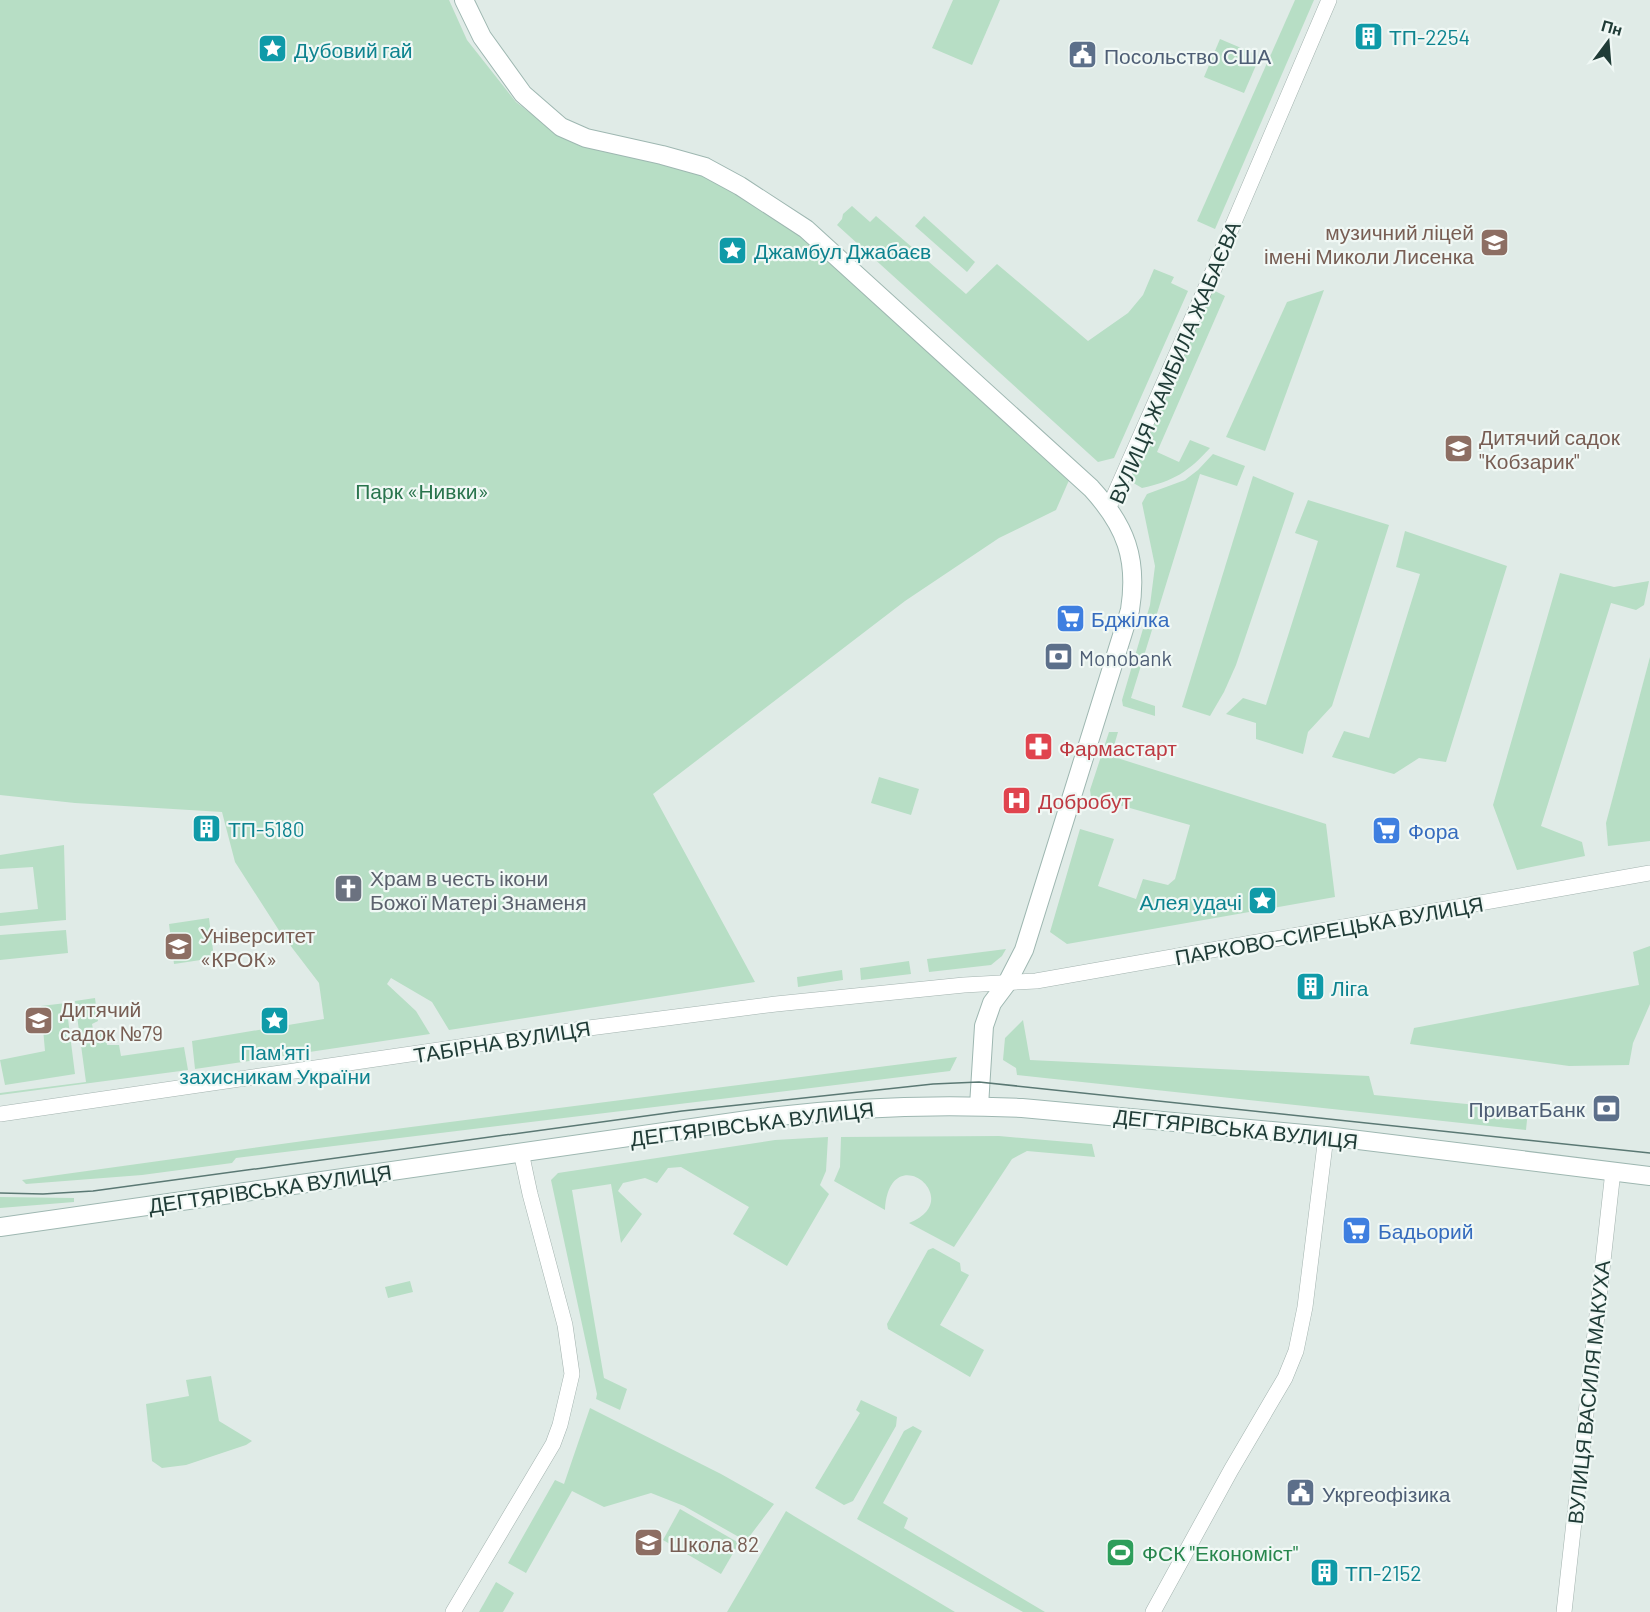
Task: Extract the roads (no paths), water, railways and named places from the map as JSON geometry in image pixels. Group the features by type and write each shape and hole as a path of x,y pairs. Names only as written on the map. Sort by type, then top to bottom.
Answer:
{"main road":[{"path":"464,0 482,37 523,94 561,127 586,138 705,167 740,186 806,229 1091,488 1109,507"},
{"name":"ВУЛИЦЯ ЖАМБИЛА ЖАБАЄВА","path":"979,1106 984,1026 992,1003 1024,950 1130,610 1134,586 1133,567 1122,530 1109,507"},
{"name":"ДЕГТЯРІВСЬКА ВУЛИЦЯ","path":"0,1227 831,1110 979,1106 1022,1108 1326,1136 1650,1176"}],"street":[{"name":"ВУЛИЦЯ ЖАМБИЛА ЖАБАЄВА","path":"1109,507 1329,0"},
{"name":"ПАРКОВО-СИРЕЦЬКА ВУЛИЦЯ","path":"1006,983 1036,981 1244,946 1650,873"},
{"name":"ТАБІРНА ВУЛИЦЯ","path":"0,1114 589,1028 776,1004 964,985 1006,983"},
{"path":"1153,1612 1231,1470 1285,1378 1296,1351 1305,1306 1326,1136"},
{"path":"453,1612 553,1444 572,1374 565,1325 530,1194 522,1152"},
{"name":"ВУЛИЦЯ ВАСИЛЯ МАКУХА","path":"1564,1612 1613,1171"}],"tram line":[{"path":"0,1193 43,1194 93,1191 682,1111 933,1084 979,1082 1650,1153"}],"place":[{"name":"ТП-2254","path":"1368,36"},
{"name":"Дубовий гай","path":"273,49"},
{"name":"Посольство США","path":"1083,55"},
{"name":"музичний ліцей імені Миколи Лисенка","path":"1495,243"},
{"name":"Джамбул Джабаєв","path":"733,250"},
{"name":"Дитячий садок \"Кобзарик\"","path":"1458,448"},
{"name":"Бджілка","path":"1070,618"},
{"name":"Monobank","path":"1058,657"},
{"name":"Фармастарт","path":"1038,747"},
{"name":"Добробут","path":"1017,800"},
{"name":"ТП-5180","path":"207,828"},
{"name":"Фора","path":"1387,830"},
{"name":"Храм в честь ікони Божої Матері Знаменя","path":"349,889"},
{"name":"Алея удачі","path":"1263,901"},
{"name":"Університет «КРОК»","path":"179,946"},
{"name":"Ліга","path":"1310,987"},
{"name":"Дитячий садок №79","path":"39,1020"},
{"name":"Пам'яті захисникам України","path":"275,1020"},
{"name":"ПриватБанк","path":"1606,1108"},
{"name":"Бадьорий","path":"1357,1230"},
{"name":"Укргеофізика","path":"1301,1493"},
{"name":"Школа 82","path":"648,1543"},
{"name":"ФСК \"Економіст\"","path":"1121,1552"},
{"name":"ТП-2152","path":"1324,1572"}],"park label":[{"name":"Парк «Нивки»","path":"422,490"}]}
